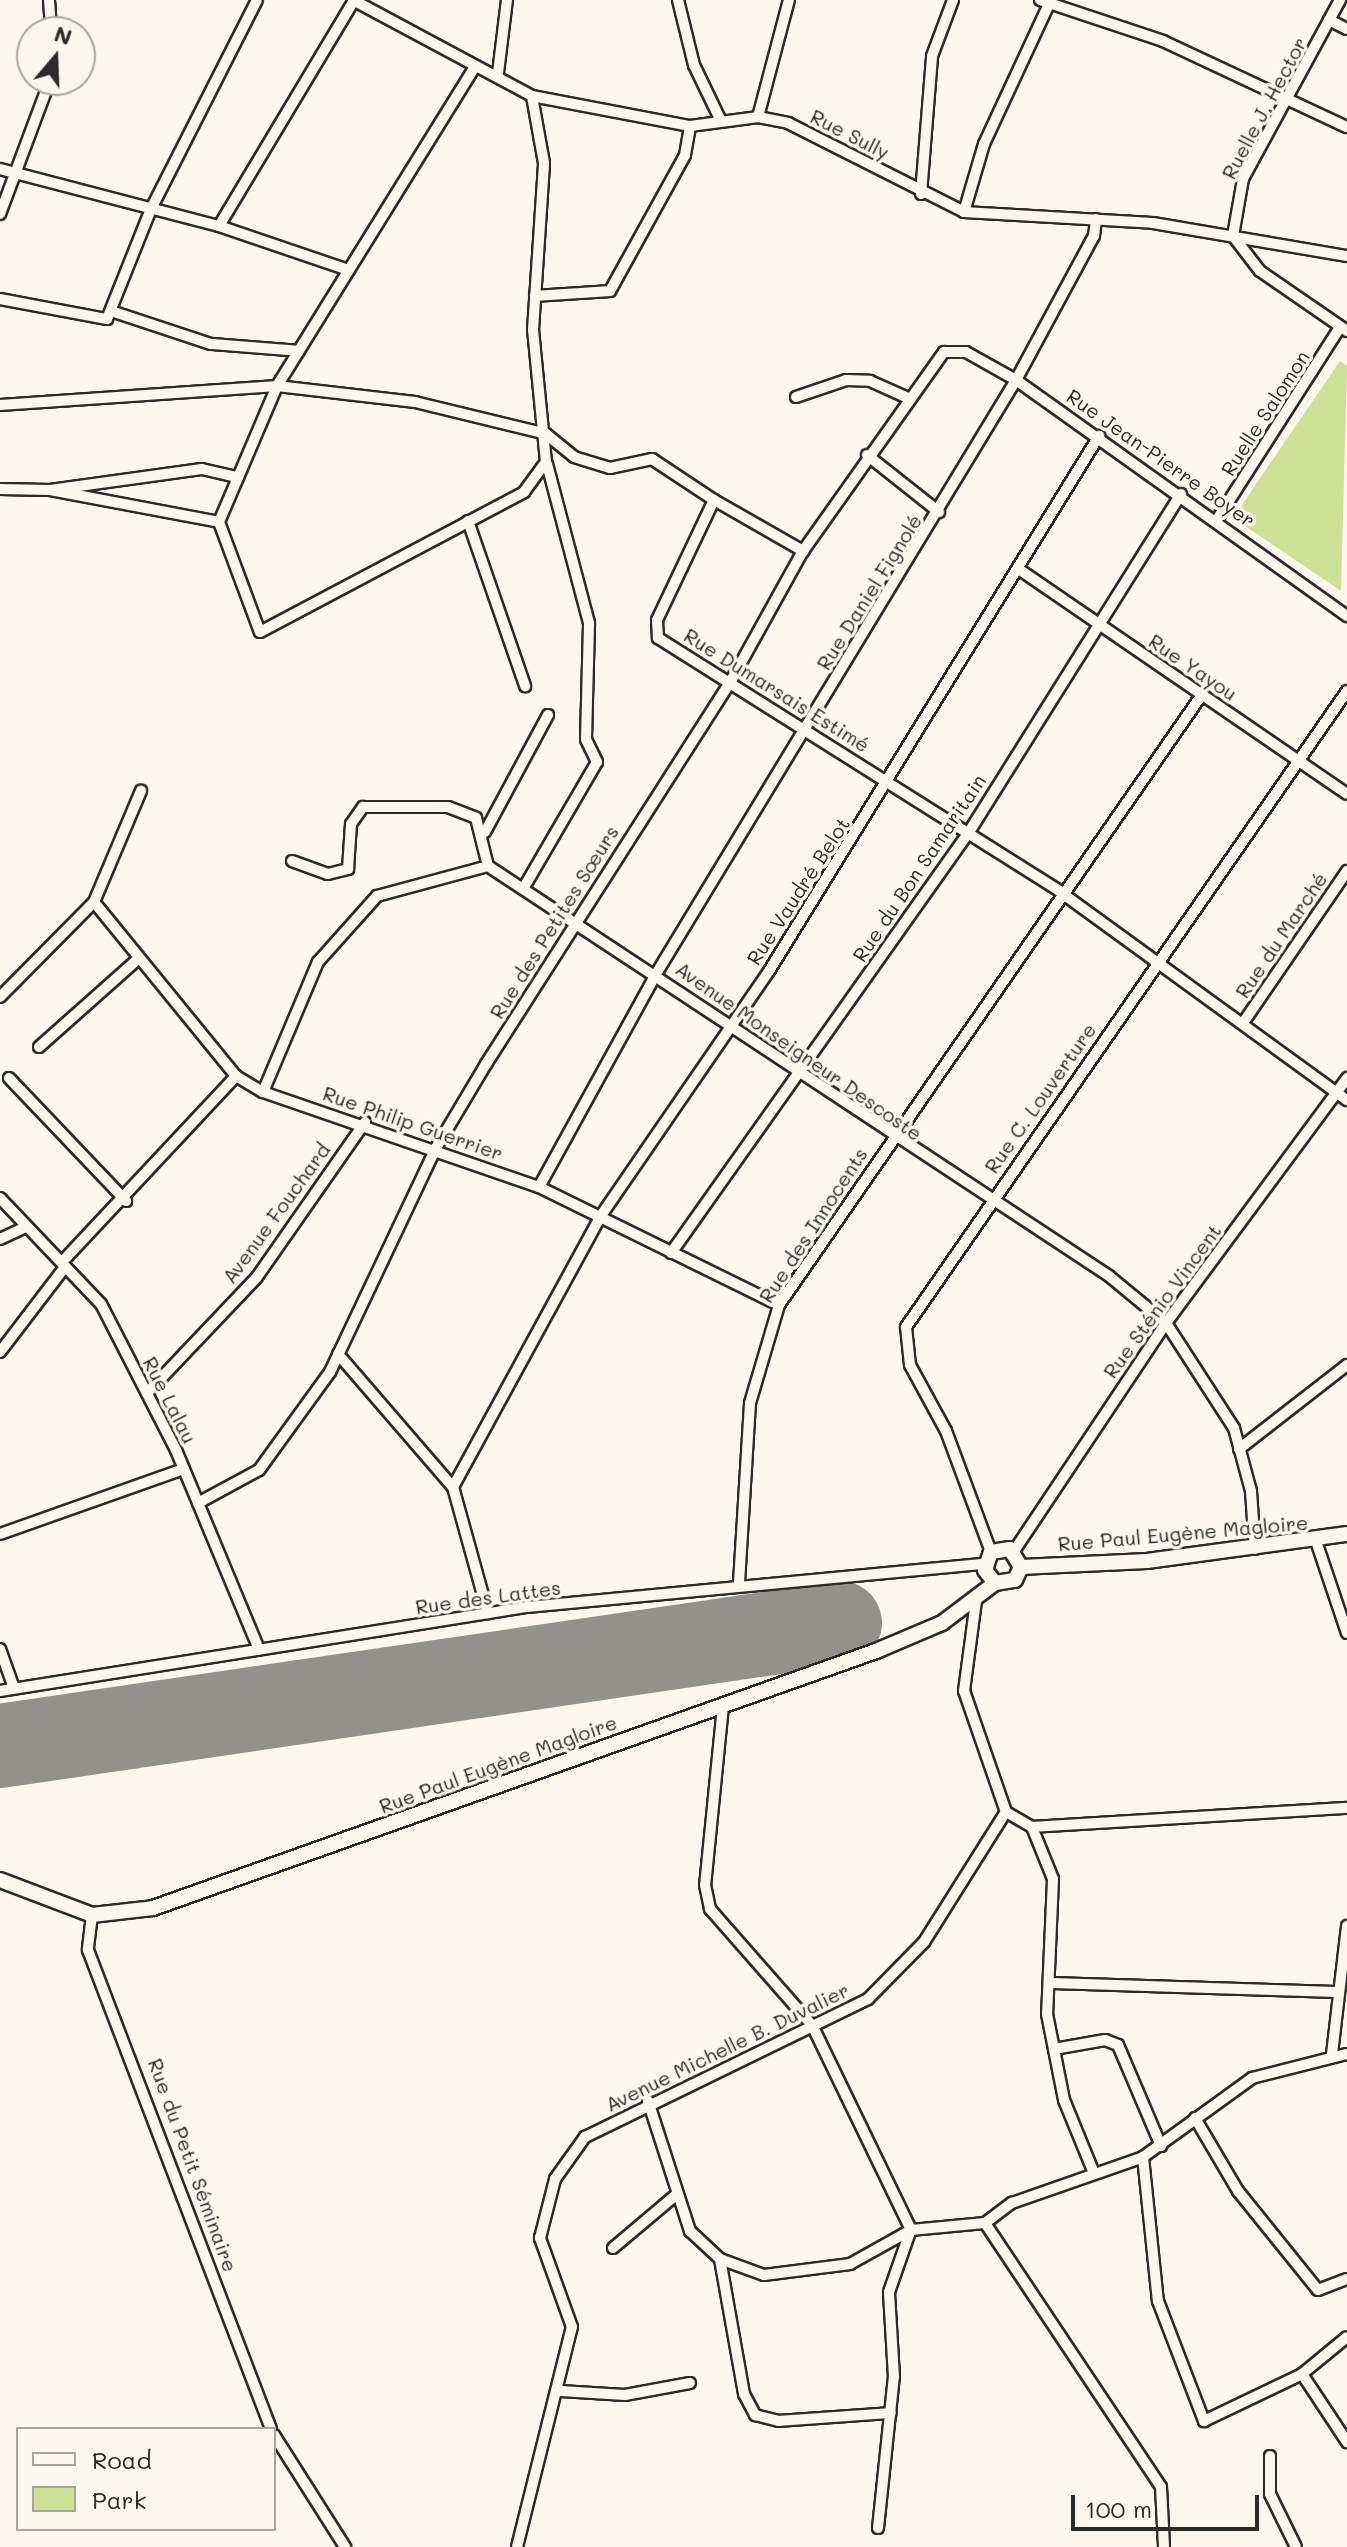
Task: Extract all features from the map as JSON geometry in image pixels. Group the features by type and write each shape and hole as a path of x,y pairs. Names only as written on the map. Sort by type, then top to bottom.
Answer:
{"main road":[{"name":"Rue Paul Eugène Magloire","path":"0,1880 92,1915 153,1908 876,1651 976,1601 995,1583 1015,1580 1021,1567 1255,1549 1347,1534"},
{"path":"995,1583 988,1558 1014,1551 1021,1567"}],"street":[{"path":"0,299 107,319 151,209 257,0"},
{"path":"219,226 354,0"},
{"name":"Rue Sully","path":"354,0 474,68 498,73 532,96 690,126 758,117 870,162 921,194 964,212 1096,219 1233,236 1347,256"},
{"path":"498,73 507,0"},
{"path":"678,0 694,65 721,121"},
{"path":"758,117 789,0"},
{"path":"921,194 932,56 953,0"},
{"name":"Ruelle J. Hector","path":"1233,236 1243,179 1289,100 1340,0"},
{"path":"964,212 990,130 1044,2 1163,41 1347,127"},
{"path":"1329,20 1347,29"},
{"path":"474,68 277,386 219,522 260,632 524,492 546,462"},
{"path":"0,214 44,96"},
{"path":"523,889 597,762 586,739 589,623 546,462 535,296 544,163 532,96"},
{"path":"535,296 610,291 685,155 690,126"},
{"path":"0,169 219,226 348,270"},
{"name":"Rue Daniel Fignolé","path":"539,1187 656,974 939,512 1016,380 1094,236 1096,219"},
{"path":"1233,236 1260,271 1344,329"},
{"path":"111,311 211,344 299,351"},
{"name":"Ruelle Salomon","path":"1218,518 1344,329"},
{"name":"Rue Jean-Pierre Boyer","path":"944,352 966,352 1016,380 1218,518 1347,616"},
{"name":"Rue des Petites Sœurs","path":"198,1503 259,1470 338,1354 436,1148 574,920 732,679 803,551 867,455 944,352"},
{"path":"796,397 846,380 870,381 908,398"},
{"path":"0,405 277,386 415,402 546,434 574,457 610,468 652,459 714,500 803,551"},
{"name":"Rue Vaudré Belot","path":"453,1487 600,1217 619,1200 729,1023 889,781 1099,436"},
{"path":"867,455 939,512"},
{"path":"0,489 50,490 202,469 238,477"},
{"path":"50,490 219,522"},
{"name":"Rue du Bon Samaritain","path":"671,1253 969,832 1181,494"},
{"name":"Rue Dumarsais Estimé","path":"714,500 655,632 1059,891 1158,964 1245,1020 1347,1100"},
{"path":"468,521 525,686"},
{"name":"Rue Yayou","path":"1020,570 1347,794"},
{"name":"Rue C. Louverture","path":"988,1558 946,1431 903,1346 916,1305 1347,691"},
{"name":"Rue des Innocents","path":"739,1583 750,1403 779,1305 891,1137 980,1022 1059,891 1201,696"},
{"path":"263,1092 318,962 377,896 488,866 485,832 548,715"},
{"path":"0,997 94,902 141,791"},
{"path":"292,861 328,874 348,869 351,824 363,807 462,810 485,832"},
{"name":"Avenue Monseigneur Descoste","path":"488,866 729,1023 891,1137 1109,1276 1166,1323 1222,1405 1239,1449 1255,1549"},
{"name":"Rue du Marché","path":"1245,1020 1347,871"},
{"name":"Rue Philip Guerrier","path":"94,902 236,1076 263,1092 365,1122 539,1187 779,1305"},
{"path":"39,1047 138,959"},
{"path":"0,1352 63,1265 126,1201 236,1076"},
{"path":"9,1078 126,1201"},
{"name":"Rue Sténio Vincent","path":"1014,1551 1166,1323 1347,1078"},
{"name":"Avenue Fouchard","path":"147,1393 257,1277 365,1122"},
{"name":"Rue Lalau","path":"0,1198 101,1304 184,1469 259,1649"},
{"path":"0,1239 26,1227"},
{"path":"338,1354 453,1487 488,1613"},
{"path":"1239,1449 1347,1365"},
{"path":"0,1534 184,1469"},
{"path":"1316,1541 1347,1633"},
{"name":"Rue des Lattes","path":"0,1691 488,1613 988,1558"},
{"path":"976,1601 964,1691 1006,1812 1032,1827 1347,1808"},
{"path":"0,1649 14,1688"},
{"path":"723,1706 706,1896 812,2025 911,2230"},
{"name":"Avenue Michelle B. Duvalier","path":"517,2547 561,2391 572,2327 546,2267 540,2238 547,2202 585,2137 648,2101 812,2025 896,1977 1006,1812"},
{"path":"1032,1827 1053,1879 1049,1983 1054,2049 1064,2100 1094,2173"},
{"name":"Rue du Petit Séminaire","path":"92,1915 88,1950 270,2427"},
{"path":"1332,2054 1347,1926"},
{"path":"1049,1983 1339,1992"},
{"path":"1054,2049 1105,2040 1118,2045 1161,2146"},
{"path":"648,2101 690,2231 720,2259 764,2275 850,2264 911,2230 985,2223 1012,2203 1143,2157 1252,2078 1332,2054 1347,2054"},
{"path":"1195,2118 1238,2191 1318,2290 1347,2279"},
{"path":"1143,2157 1158,2301 1204,2421 1302,2374 1347,2337"},
{"path":"613,2248 676,2195"},
{"path":"985,2223 1161,2487 1164,2547"},
{"path":"878,2528 891,2413 889,2292 897,2254 911,2230"},
{"path":"720,2259 744,2394 755,2415 779,2421 891,2413"},
{"path":"1302,2374 1347,2442"},
{"path":"561,2391 625,2395 690,2383"},
{"path":"276,2438 345,2547"},
{"path":"1270,2456 1270,2494 1296,2547"}],"green space":[{"path":"1340,361 1347,366 1341,591 1233,518"}],"runway":[{"path":"0,1746 840,1623"}]}
